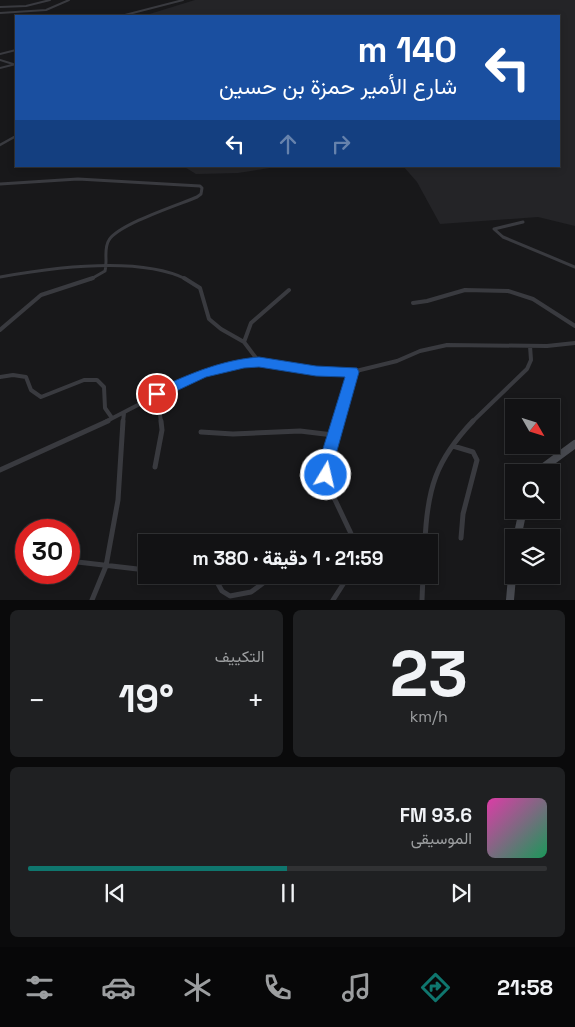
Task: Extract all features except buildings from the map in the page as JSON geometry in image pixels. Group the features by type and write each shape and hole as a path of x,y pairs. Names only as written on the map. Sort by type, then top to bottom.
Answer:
{"main road":[{"path":"549,464 575,444"},
{"path":"510,600 511,584"}],"street":[{"path":"0,7 26,6 50,0"},
{"path":"0,13 50,9 62,5 69,0"},
{"path":"126,15 183,0"},
{"path":"0,54 15,50"},
{"path":"0,60 15,64"},
{"path":"0,68 15,64"},
{"path":"0,144 15,136"},
{"path":"0,184 78,179 201,186 199,196 136,222 110,237 107,245 105,272 41,295 0,330"},
{"path":"522,222 494,229 503,237 575,267"},
{"path":"0,276 40,270 106,267 153,269 191,281 202,290 205,309 209,318 244,342 259,362"},
{"path":"413,303 427,302 463,290 487,289 509,291 525,295 575,326"},
{"path":"244,342 251,323 289,290"},
{"path":"0,470 124,413 157,394 204,373 222,368 259,362 316,371 352,372 397,361 433,347 447,345 556,346 575,343"},
{"path":"426,534 431,488 444,458 467,428 527,369 531,360 530,346"},
{"path":"352,372 325,465 332,494 352,534"},
{"path":"0,378 23,374 34,394 40,397 84,380 97,380 104,387 105,408 112,418"},
{"path":"155,467 162,430 157,394"},
{"path":"92,600 106,566 121,482 124,413"},
{"path":"201,432 233,434 300,431 333,435"},
{"path":"453,446 473,452 478,460 464,514 461,538"},
{"path":"80,562 138,569"},
{"path":"218,584 222,591 230,596 251,592 262,584"},
{"path":"333,600 343,584"},
{"path":"422,600 423,584"}],"shaded area":[{"path":"195,0 575,0 575,226 538,217 440,224 417,182 404,167 560,167 560,15 146,15"},
{"path":"185,167 276,167 238,173 196,174"}],"route":[{"path":"157,394 204,373 244,363 259,362 316,371 352,372 325,465 326,475"}]}
